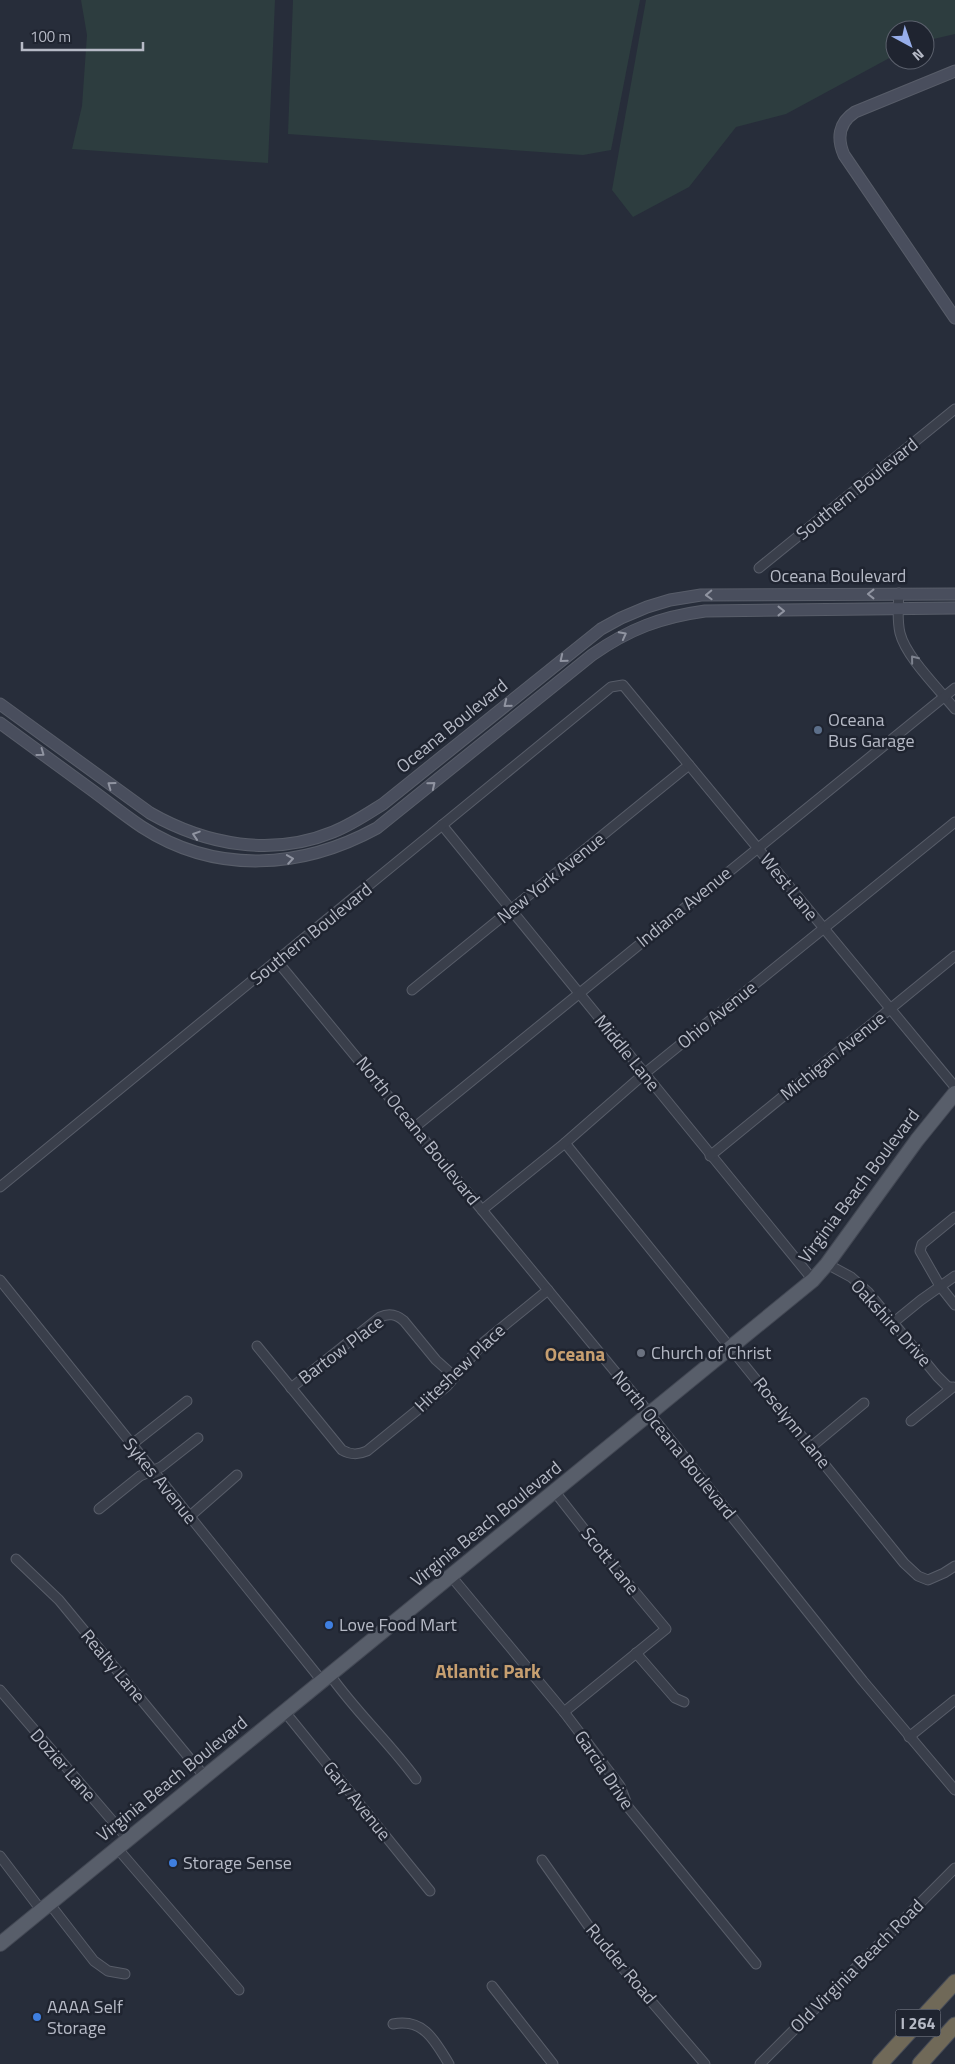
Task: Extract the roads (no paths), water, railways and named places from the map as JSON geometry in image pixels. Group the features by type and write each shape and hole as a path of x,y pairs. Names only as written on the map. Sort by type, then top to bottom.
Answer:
{"highway":[{"name":"I 264","path":"880,2064 955,1982"},
{"name":"I 264","path":"920,2064 955,2025"}],"main road":[{"path":"955,71 855,112 846,120 840,131 839,142 844,155 955,318"},
{"name":"Oceana Boulevard","path":"0,704 150,814 201,837 243,845 265,846 307,840 333,832 360,819 383,804 583,642 621,618 646,607 670,600 701,595 955,594"},
{"name":"Oceana Boulevard","path":"1,724 142,827 174,843 208,855 269,862 314,854 339,846 377,828 592,655 610,642 649,623 678,614 705,611 955,608"},
{"path":"1,724 12,712"},
{"path":"241,860 243,845"},
{"name":"Virginia Beach Boulevard","path":"0,1944 813,1280 827,1264 917,1140 955,1093"}],"street":[{"name":"Southern Boulevard","path":"759,568 955,410"},
{"path":"899,593 900,632 906,650 955,709"},
{"name":"Southern Boulevard","path":"0,1187 610,687 623,685"},
{"name":"West Lane","path":"623,685 955,1087"},
{"name":"Indiana Avenue","path":"415,1127 955,688"},
{"name":"New York Avenue","path":"412,990 689,765"},
{"name":"Ohio Avenue","path":"482,1210 565,1143 644,1074 955,822"},
{"name":"Middle Lane","path":"442,826 813,1280"},
{"name":"Michigan Avenue","path":"710,1156 955,956"},
{"name":"North Oceana Boulevard","path":"278,961 650,1414 909,1738 955,1790"},
{"name":"Roselynn Lane","path":"565,1143 904,1562 918,1576 928,1580 955,1566"},
{"path":"955,1217 920,1247 921,1254 940,1286 955,1305"},
{"name":"Oakshire Drive","path":"827,1264 858,1282 894,1322 937,1376 947,1386 953,1386"},
{"path":"894,1322 955,1276"},
{"name":"Sykes Avenue","path":"0,1280 190,1517 326,1678 345,1697 416,1779"},
{"name":"Hiteshew Place","path":"291,1388 342,1450 348,1453 360,1454 367,1451 443,1390 484,1342 548,1290"},
{"name":"Bartow Place","path":"291,1388 380,1317 389,1314 399,1317 404,1321 436,1360 454,1377"},
{"path":"256,1346 291,1388"},
{"path":"911,1421 953,1386"},
{"path":"131,1444 187,1401"},
{"path":"811,1447 864,1403"},
{"path":"99,1509 140,1476 168,1463 198,1438"},
{"path":"190,1517 237,1475"},
{"name":"Scott Lane","path":"555,1492 666,1629 636,1653"},
{"name":"Realty Lane","path":"16,1559 59,1600 205,1777"},
{"name":"Garcia Drive","path":"451,1576 564,1712 620,1786 628,1807 756,1964"},
{"path":"564,1712 636,1653 675,1698 684,1702"},
{"name":"Dozier Lane","path":"0,1690 239,1990"},
{"path":"909,1738 955,1700"},
{"name":"Gary Avenue","path":"285,1712 430,1891"},
{"path":"0,1856 94,1961 108,1971 125,1974"},
{"name":"Rudder Road","path":"542,1860 597,1938 705,2064"},
{"name":"Old Virginia Beach Road","path":"760,2064 955,1868"},
{"path":"492,1986 553,2064"},
{"path":"393,2024 408,2023 420,2028 438,2046 449,2064"}],"place":[{"name":"Oceana Bus Garage","path":"818,730"},
{"name":"Church of Christ","path":"641,1353"},
{"name":"Love Food Mart","path":"329,1625"},
{"name":"Storage Sense","path":"173,1863"},
{"name":"AAAA Self Storage","path":"37,2017"}],"district":[{"name":"Oceana","path":"575,1354"},
{"name":"Atlantic Park","path":"488,1671"}]}
